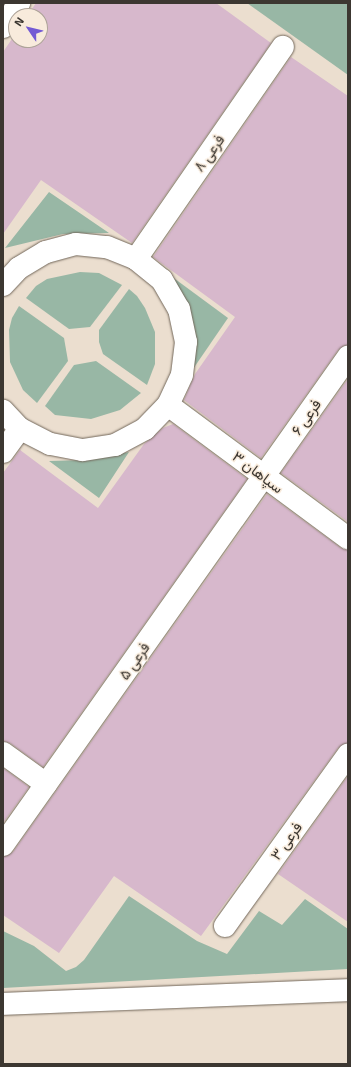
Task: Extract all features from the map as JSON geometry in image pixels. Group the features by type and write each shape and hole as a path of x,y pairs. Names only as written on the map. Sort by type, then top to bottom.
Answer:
{"street":[{"path":"3,27 19,3"},
{"name":"فرعی ۸","path":"136,258 283,47"},
{"path":"3,285 19,268 46,252 76,244 107,247 136,258 162,280 179,309 185,335 182,375 168,405 145,429 115,445 76,449 50,444 20,429 3,411"},
{"name":"فرعی ۶","path":"264,478 348,357"},
{"name":"سپاهان ۳","path":"168,405 264,478 348,538"},
{"path":"3,452 20,429"},
{"name":"فرعی ۵","path":"3,845 264,478"},
{"path":"3,753 46,784"},
{"name":"فرعی ۳","path":"225,926 348,755"},
{"path":"3,1004 348,990"}],"green space":[{"path":"247,3 348,3 348,75"},
{"path":"49,192 109,233 63,234 5,248"},
{"path":"80,272 99,273 122,285 90,327 69,329 26,298 36,286 47,279"},
{"path":"171,276 228,318 193,369"},
{"path":"129,289 137,296 145,308 155,332 155,364 147,385 103,354 99,342 99,330"},
{"path":"19,306 64,338 68,361 37,403 23,390 10,362 9,330 12,318"},
{"path":"96,361 141,393 120,410 91,419 55,415 45,406 74,365"},
{"path":"129,452 99,498 49,461 87,460"},
{"path":"129,896 197,941 227,954 259,911 282,925 305,899 348,929 348,969 3,988 3,931 34,946 66,971 76,967 84,960"}],"building":[{"path":"36,3 216,3 271,43 132,243 41,180 3,234 3,52 8,45 8,48 48,48 48,8 33,8"},
{"path":"291,57 348,96 348,345 338,350 261,458 184,400 195,374 235,317 153,257"},
{"path":"348,379 348,522 281,473"},
{"path":"173,424 247,479 43,767 10,743 3,741 3,473 20,450 98,508 144,444 163,428"},
{"path":"267,494 341,548 348,550 348,743 338,748 201,936 114,876 59,953 3,915 3,857 13,852"},
{"path":"3,768 29,787 3,823"},
{"path":"348,776 348,922 278,874"}]}
